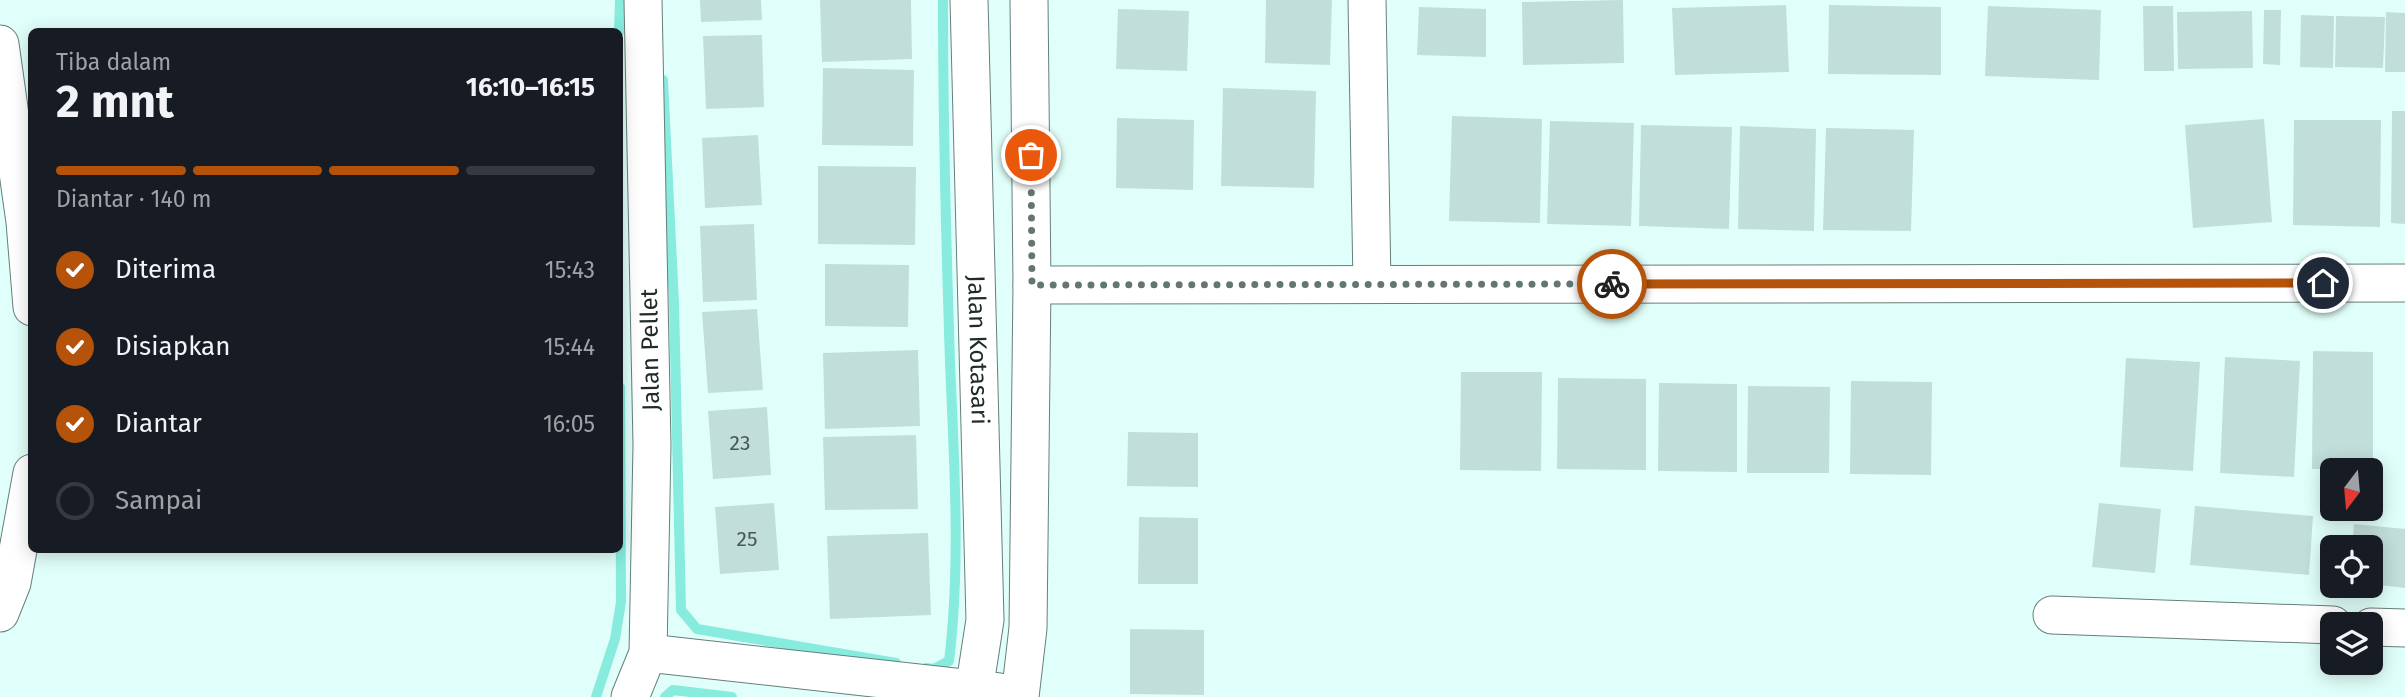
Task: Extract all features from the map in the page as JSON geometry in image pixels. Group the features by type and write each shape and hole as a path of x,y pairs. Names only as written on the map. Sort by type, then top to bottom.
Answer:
{"street":[{"name":"Jalan Pellet","path":"630,697 648,653 652,445 643,0"},
{"name":"Jalan Kotasari","path":"969,0 985,620 973,693"},
{"name":"Jalan Kotasari","path":"1021,696 1027,628 1032,285 1029,0"},
{"path":"1367,0 1372,284"},
{"path":"0,44 28,258"},
{"path":"1032,285 2405,283"},
{"path":"0,613 12,583 28,495"},
{"path":"2052,615 2320,625"},
{"path":"2383,627 2405,628"},
{"path":"648,653 973,693 1021,696"}],"building":[{"path":"700,0 761,0 762,20 701,22"},
{"path":"820,0 911,0 912,59 822,62"},
{"path":"1266,0 1332,0 1330,65 1265,63"},
{"path":"1623,0 1624,63 1523,65 1522,2"},
{"path":"1786,5 1789,72 1675,75 1672,8"},
{"path":"1829,5 1941,7 1941,75 1828,74"},
{"path":"1988,6 2101,10 2099,80 1985,76"},
{"path":"2143,6 2173,6 2174,71 2144,71"},
{"path":"1419,7 1486,9 1486,57 1417,55"},
{"path":"1118,9 1189,11 1187,71 1116,69"},
{"path":"2264,10 2281,10 2280,65 2263,64"},
{"path":"2252,11 2253,68 2178,69 2177,12"},
{"path":"2386,12 2405,13 2405,72 2385,72"},
{"path":"2301,15 2334,16 2333,68 2300,67"},
{"path":"2336,16 2385,17 2383,68 2335,67"},
{"path":"762,35 764,107 706,109 703,36"},
{"path":"823,68 914,70 913,146 822,145"},
{"path":"1223,88 1316,91 1314,188 1221,186"},
{"path":"2392,111 2405,111 2405,224 2391,223"},
{"path":"1452,116 1542,119 1540,223 1449,221"},
{"path":"1117,118 1194,120 1193,190 1116,188"},
{"path":"2264,119 2272,222 2193,228 2185,125"},
{"path":"2294,120 2381,120 2380,227 2293,225"},
{"path":"1550,121 1634,123 1631,226 1547,224"},
{"path":"1641,125 1732,127 1729,229 1639,226"},
{"path":"1740,126 1816,129 1814,231 1738,229"},
{"path":"1826,128 1914,130 1911,231 1823,230"},
{"path":"758,135 762,205 705,208 702,138"},
{"path":"818,166 916,167 915,245 818,244"},
{"path":"754,224 757,300 703,302 700,226"},
{"path":"825,264 909,265 908,327 825,326"},
{"path":"757,309 763,390 708,393 702,312"},
{"path":"918,350 920,426 825,429 823,353"},
{"path":"2313,351 2373,352 2373,458 2320,458 2320,469 2312,469"},
{"path":"2225,357 2300,361 2294,477 2220,473"},
{"path":"2126,358 2200,362 2193,471 2120,467"},
{"path":"1461,372 1542,372 1541,471 1460,470"},
{"path":"1558,378 1646,379 1646,470 1557,469"},
{"path":"1851,381 1932,382 1931,475 1850,474"},
{"path":"1659,383 1737,384 1737,472 1658,471"},
{"path":"1748,386 1830,387 1829,473 1747,473"},
{"path":"767,407 771,475 713,479 708,411"},
{"path":"1128,432 1198,433 1198,487 1127,486"},
{"path":"916,435 918,509 825,510 823,437"},
{"path":"774,503 779,570 720,574 715,507"},
{"path":"2099,503 2161,509 2155,573 2092,567"},
{"path":"2195,506 2313,516 2309,575 2190,565"},
{"path":"1139,517 1198,518 1198,584 1138,584"},
{"path":"2354,524 2405,529 2405,588 2383,585 2383,535 2353,535"},
{"path":"928,533 931,615 830,619 827,536"},
{"path":"1130,629 1204,630 1204,695 1130,694"}],"waterway":[{"path":"619,28 620,0"},
{"path":"926,668 934,669 949,661 955,586 956,512 946,226 943,0"},
{"path":"663,80 674,303 681,610 697,629 896,663"},
{"path":"596,697 615,639 621,602 621,553"},
{"path":"665,697 673,690 732,697"}],"way so far":[{"path":"1031,155 1032,285 1612,284"}],"route":[{"path":"1612,284 2323,283"}]}
